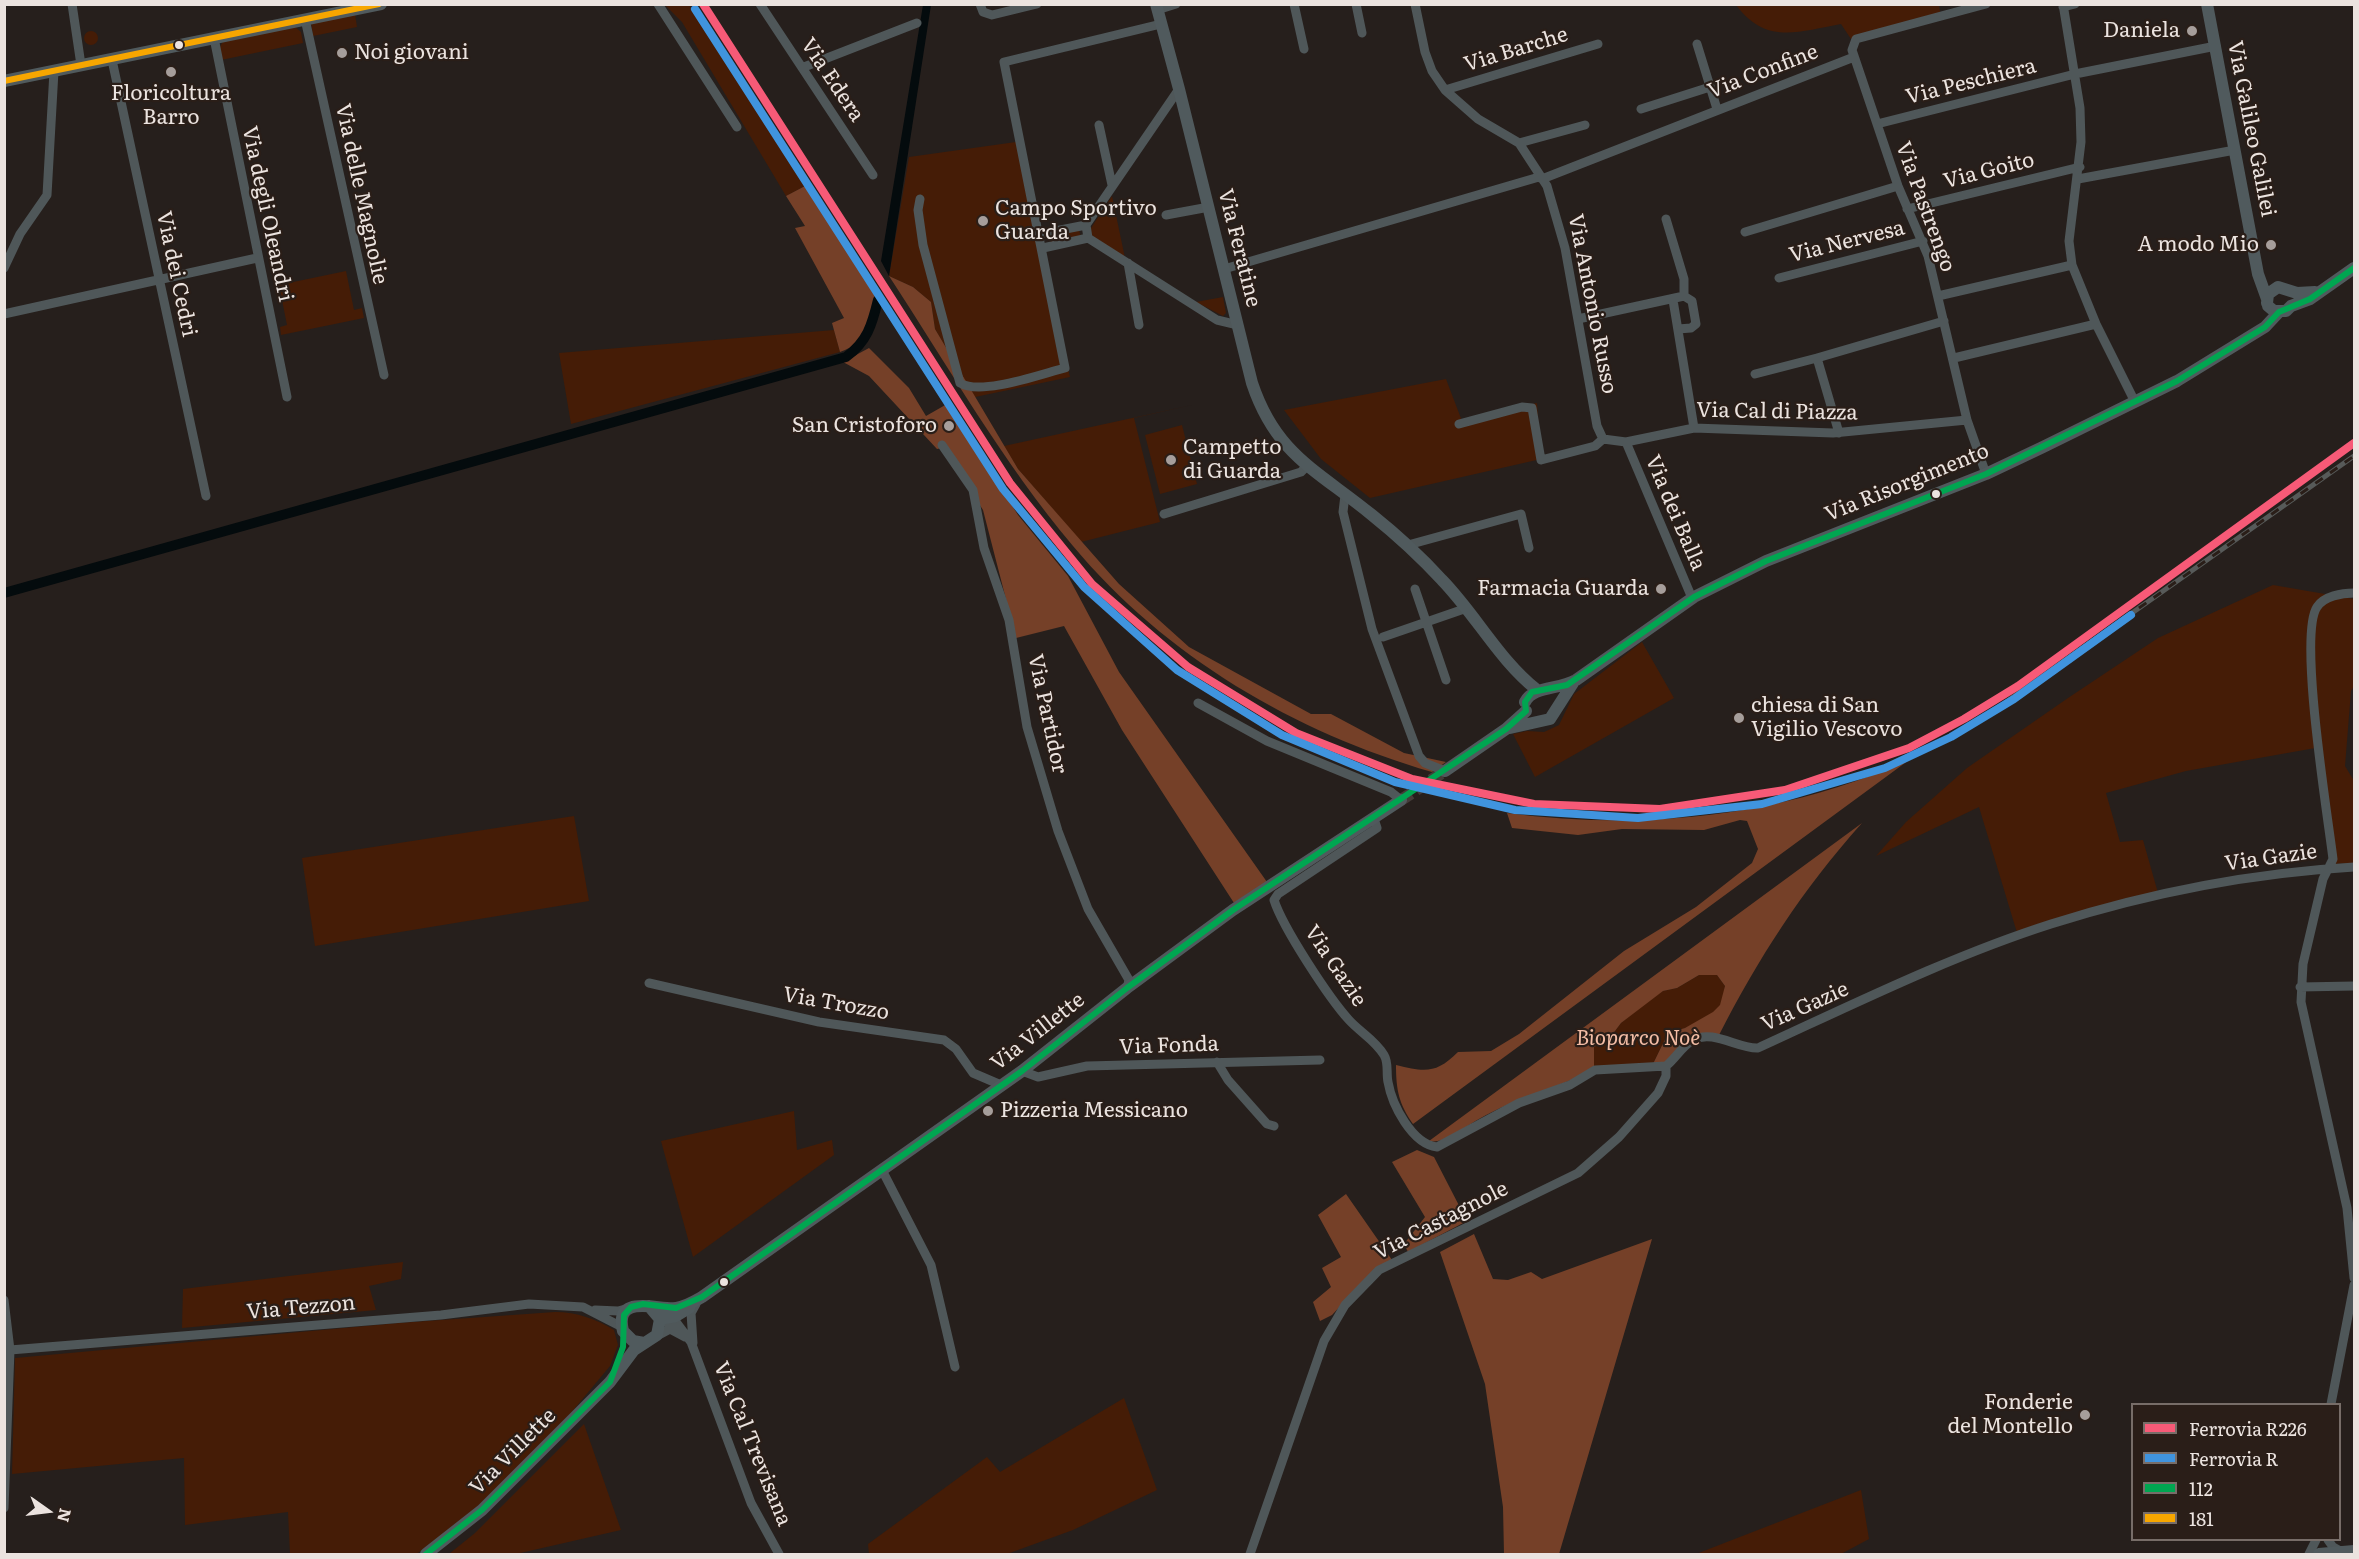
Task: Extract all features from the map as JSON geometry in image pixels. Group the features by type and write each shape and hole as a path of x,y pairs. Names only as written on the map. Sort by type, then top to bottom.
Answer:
{"street":[{"path":"72,4 81,65"},
{"path":"4,81 381,4"},
{"path":"658,4 737,127"},
{"name":"Via Edera","path":"760,4 804,67 873,175"},
{"path":"980,4 984,12 992,15 1037,4"},
{"path":"1156,7 1176,4"},
{"path":"1294,4 1304,49"},
{"path":"1356,4 1362,33"},
{"name":"Via Barche","path":"1415,4 1431,71 1445,90 1478,119 1519,143 1540,178"},
{"path":"1854,57 1852,44 1856,39 1986,4"},
{"path":"2075,4 2063,6 2080,108 2080,167 2069,241 2072,265 2096,324 2135,402"},
{"name":"Via Galileo Galilei","path":"2207,4 2257,261 2271,306"},
{"name":"Via Feratine","path":"1156,7 1179,89 1252,383 1261,407 1285,445 1306,467 1408,545 1467,608 1515,672 1541,690"},
{"name":"Via delle Magnolie","path":"305,19 384,375"},
{"path":"804,67 917,23"},
{"path":"920,199 918,210 923,245 939,297 960,383 965,386 987,387 1065,368 1043,248 1004,62 1161,24"},
{"name":"Via degli Oleandri","path":"214,38 287,397"},
{"name":"Via Barche","path":"1445,90 1598,44"},
{"path":"1697,44 1717,109"},
{"name":"Via Peschiera","path":"1876,124 2075,74 2216,46"},
{"name":"Via Confine","path":"1224,269 1540,178 1854,57"},
{"name":"Via Pastrengo","path":"1854,57 1898,186 1923,241 1954,358 1967,420 1986,474"},
{"name":"Via dei Cedri","path":"112,60 206,496"},
{"path":"4,268 20,234 47,195 54,71"},
{"path":"1641,109 1710,87"},
{"path":"1088,238 1086,225 1179,89"},
{"path":"1099,125 1113,185"},
{"path":"1519,143 1584,125"},
{"path":"2078,179 2235,150"},
{"name":"Via Goito","path":"1907,209 2080,167"},
{"name":"Via Antonio Russo","path":"1540,178 1547,186 1555,211 1578,318 1597,426 1604,439"},
{"path":"1744,232 1898,186"},
{"path":"1166,215 1209,207"},
{"path":"1666,219 1684,279 1684,296"},
{"path":"1040,234 1086,225"},
{"path":"1043,248 1088,238 1218,320 1238,325"},
{"name":"Via Nervesa","path":"1779,278 1923,241"},
{"path":"4,314 257,258"},
{"name":"Via Galileo Galilei","path":"2257,261 2284,289"},
{"path":"1128,263 1139,325"},
{"path":"1938,296 2072,265"},
{"path":"2271,306 2286,311 2291,306 2310,299 2355,268"},
{"path":"2284,289 2302,294 2318,292"},
{"path":"2284,289 2291,306"},
{"name":"Via Risorgimento","path":"1445,771 1506,729 1541,690 1560,688 1576,680 1692,598 1766,561 1986,474 2177,381 2257,331 2271,306 2270,291 2284,289"},
{"path":"1578,318 1684,296"},
{"path":"1678,329 1691,328 1696,324 1692,301 1684,296"},
{"path":"1673,300 1694,428"},
{"path":"1755,374 1944,321"},
{"path":"1954,358 2096,324"},
{"path":"1817,358 1839,433"},
{"path":"1458,424 1522,407 1532,408 1541,460 1595,446 1604,439"},
{"name":"Via Cal di Piazza","path":"1604,439 1626,442 1694,428 1839,433 1967,420"},
{"name":"Via dei Balla","path":"1626,442 1692,598"},
{"name":"Via Partidor","path":"942,445 973,490 984,548 1009,620 1027,727 1058,831 1088,909 1129,980 1127,988"},
{"path":"1164,514 1301,472 1306,467"},
{"path":"1345,495 1343,512 1376,639 1419,756 1432,767 1445,771"},
{"path":"1408,545 1521,514 1529,548"},
{"path":"1415,589 1446,680"},
{"path":"2355,593 2340,594 2317,606 2310,638 2315,710 2333,859 2323,879 2300,987 2307,1037 2348,1208 2355,1278"},
{"path":"1383,637 1467,608"},
{"name":"Via Feratine","path":"1515,672 1526,706"},
{"name":"Via Risorgimento","path":"1506,729 1550,719 1563,694 1576,680"},
{"path":"1541,690 1554,696 1557,709"},
{"path":"1198,703 1267,741 1391,792 1401,800"},
{"path":"1526,706 1531,718 1539,722"},
{"name":"Via Villette","path":"426,1554 482,1510 602,1390 633,1350 649,1341 659,1330 660,1320 687,1311 701,1297 1022,1071 1127,988 1233,910 1401,800"},
{"name":"Via Gazie","path":"1374,819 1377,828 1278,894 1274,900 1284,922 1337,1005 1350,1022 1375,1042 1386,1058 1388,1081 1394,1102 1422,1143 1437,1147 1519,1103 1570,1085 1595,1070 1666,1066 1693,1040 1704,1036 1749,1049 1758,1048 1942,964 2051,924 2221,882 2329,868 2355,867"},
{"name":"Via Trozzo","path":"649,983 819,1022 944,1040 956,1049 972,1073 1001,1086"},
{"path":"2300,987 2355,986"},
{"name":"Via Fonda","path":"1022,1071 1038,1077 1087,1066 1320,1060"},
{"path":"1217,1062 1228,1080 1267,1124 1274,1126"},
{"name":"Via Castagnole","path":"1250,1554 1324,1341 1333,1322 1357,1291 1379,1270 1578,1173 1619,1137 1658,1093 1666,1076 1666,1066"},
{"path":"882,1170 931,1265 955,1367"},
{"path":"2331,1403 2355,1285"},
{"name":"Via Villette","path":"618,1369 624,1315 631,1307 676,1308 701,1297"},
{"name":"Via Cal Trevisana","path":"692,1344 691,1313 701,1297"},
{"path":"4,1300 10,1350 4,1509"},
{"name":"Via Tezzon","path":"10,1350 441,1316 529,1304 575,1305 594,1310 618,1311 631,1307"},
{"path":"649,1306 660,1320"},
{"name":"Via Tezzon","path":"594,1310 624,1331"},
{"name":"Via Cal Trevisana","path":"660,1320 676,1322 692,1344 752,1503 779,1554"},
{"name":"Via Cal Trevisana","path":"649,1341 670,1329 692,1344"},
{"path":"624,1331 633,1341 649,1341"},
{"path":"2329,1541 2333,1547 2343,1553"},
{"path":"2319,1554 2343,1553"}],"green space":[{"path":"665,5 689,5 805,186 786,196 682,22"},
{"path":"1736,5 1939,5 1941,17 1851,39 1841,24 1796,32 1771,31 1747,18"},
{"path":"355,14 357,27 313,36 311,22"},
{"path":"294,26 301,32 303,43 221,60 219,49 223,41"},
{"path":"88,31 94,31 98,38 94,45 88,45 84,41 84,35"},
{"path":"1016,142 1070,377 975,397 935,329 931,302 913,287 889,276 909,157"},
{"path":"1112,196 1125,258 1091,235 1091,228"},
{"path":"1079,230 1081,237 1051,243 1050,235"},
{"path":"346,271 354,310 362,308 364,318 281,335 280,327 287,325 279,285"},
{"path":"1223,297 1226,313 1223,316 1196,302"},
{"path":"834,330 840,352 571,424 559,353"},
{"path":"1446,379 1462,421 1537,403 1541,459 1370,498 1321,459 1284,410"},
{"path":"1192,405 1134,418 1160,522 1081,542 1018,469 1004,446"},
{"name":"Campetto di Guarda","path":"1182,425 1197,484 1160,494 1145,435"},
{"path":"2273,585 2354,599 2354,686 2351,691 2345,766 2354,781 2354,863 2333,864 2321,747 2186,771 2106,793 2120,842 2143,840 2158,893 2018,936 1979,807 1876,856 1906,822 1967,768 2068,698 2158,638"},
{"path":"1642,642 1674,698 1535,777 1513,734 1527,731 1544,732 1559,725 1574,694"},
{"path":"574,816 589,901 315,946 302,858"},
{"name":"Bioparco Noè","path":"1699,975 1717,975 1725,986 1721,1004 1716,1011 1696,1024 1668,1033 1652,1066 1594,1069 1594,1047 1609,1039 1621,1023 1650,999 1663,991 1677,988"},
{"path":"794,1111 797,1150 832,1140 834,1155 693,1257 661,1141"},
{"path":"403,1262 401,1279 369,1286 376,1310 182,1328 183,1289"},
{"path":"555,1312 586,1317 614,1330 618,1345 610,1366 570,1414 463,1521 416,1554 290,1554 288,1512 185,1525 184,1458 12,1474 15,1358 399,1323"},
{"path":"1124,1398 1157,1490 1073,1530 1007,1554 869,1554 868,1544 987,1457 1000,1472"},
{"path":"584,1424 621,1530 516,1554 449,1554 475,1533"},
{"path":"1861,1490 1869,1539 1841,1554 1696,1554"}],"shaded area":[{"path":"923,5 931,5 889,276 881,261"},
{"path":"805,186 877,298 869,324 862,337 850,348 840,352 832,323 844,318 795,228 805,226 786,196"},
{"path":"889,276 913,287 931,302 935,329 1018,469 1119,584 1189,647 1311,714 1331,714 1404,753 1446,762 1432,772 1331,735 1282,712 1236,686 1191,656 1149,623 1109,586 1047,514 977,414"},
{"path":"869,348 909,388 926,416 947,404 1018,515 1068,576 1119,672 1267,882 1234,903 1122,730 1064,626 1016,638 983,510 943,448 937,449 869,376 843,362"},
{"path":"1909,760 1413,1124 1399,1096 1396,1065 1423,1070 1430,1069 1443,1064 1458,1052 1491,1051 1519,1034 1624,951 1696,907 1752,863 1758,849 1747,821 1740,820 1704,830 1622,829 1578,835 1512,828 1507,813 1610,820 1712,815 1762,807 1812,795"},
{"path":"1862,823 1820,873 1783,925 1749,979 1718,1037 1708,1034 1667,1063 1652,1066 1668,1033 1685,1028 1713,1012 1720,1005 1725,986 1717,975 1699,975 1677,988 1663,991 1621,1023 1609,1039 1594,1047 1594,1069 1493,1112 1448,1138 1429,1141"},
{"path":"1417,1150 1434,1157 1467,1221 1408,1252 1404,1244 1425,1217 1392,1162"},
{"path":"1346,1194 1392,1260 1372,1272 1332,1315 1320,1321 1313,1302 1331,1287 1322,1268 1341,1257 1318,1215"},
{"path":"1474,1234 1493,1279 1508,1280 1531,1272 1542,1279 1652,1239 1559,1554 1504,1554 1503,1507 1485,1384 1440,1252"}],"waterway":[{"path":"4,593 846,357 859,345 868,332 878,300"}],"tunnel":[{"path":"1401,800 1445,771"}],"railway":[{"path":"1992,712 2354,456"}],"rail line":[{"name":"R226","path":"703,4 1010,483 1092,584 1188,667 1296,733 1412,779 1534,804 1660,809 1785,790 1909,748 1964,719 2018,686 2354,443"},
{"name":"R","path":"695,9 1003,489 1084,587 1177,670 1282,735 1395,782 1515,810 1638,818 1762,804 1885,768 1951,737 2014,699 2131,615"}],"transit line":[{"name":"181","path":"4,81 379,4"},
{"name":"112","path":"426,1554 482,1510 610,1382 623,1347 624,1315 631,1307 643,1304 676,1308 702,1297 1022,1071 1127,988 1233,910 1506,729 1526,711 1525,702 1532,692 1567,685 1694,597 1766,561 1986,474 2177,381 2265,327 2279,312 2310,299 2354,268"}],"place":[{"name":"Daniela","path":"2192,31"},
{"name":"Noi giovani","path":"342,53"},
{"name":"Floricoltura Barro","path":"171,72"},
{"name":"Campo Sportivo Guarda","path":"983,221"},
{"name":"A modo Mio","path":"2271,245"},
{"name":"San Cristoforo","path":"949,426"},
{"name":"Campetto di Guarda","path":"1171,460"},
{"name":"Farmacia Guarda","path":"1661,589"},
{"name":"chiesa di San Vigilio Vescovo","path":"1739,718"},
{"name":"Pizzeria Messicano","path":"988,1111"},
{"name":"Fonderie del Montello","path":"2085,1415"}]}
